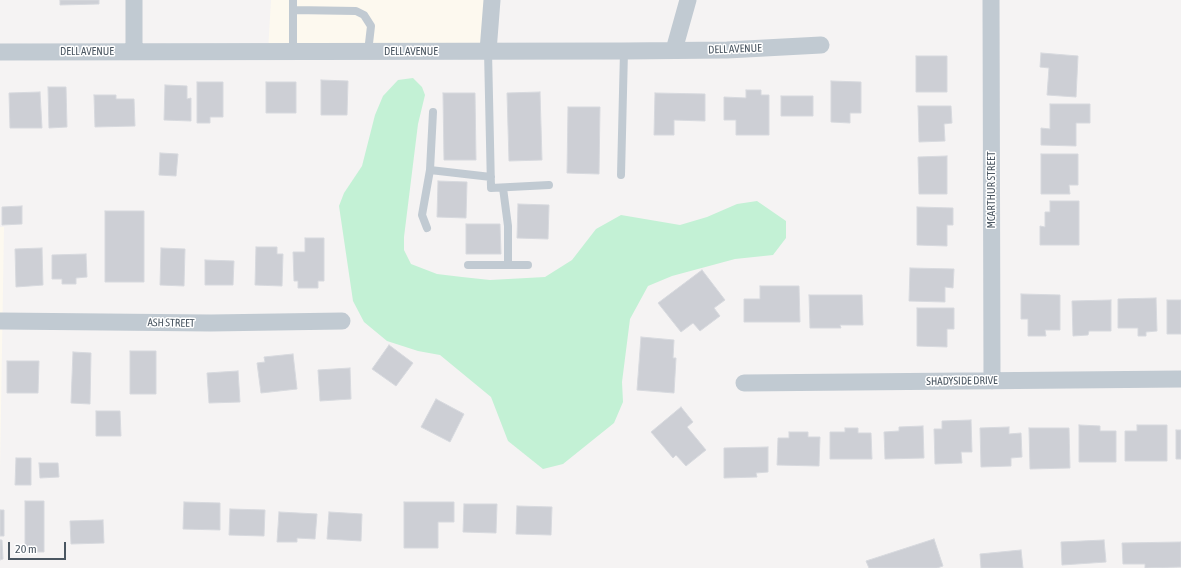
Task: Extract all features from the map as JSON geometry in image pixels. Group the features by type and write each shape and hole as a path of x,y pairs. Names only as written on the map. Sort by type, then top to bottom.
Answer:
{"street":[{"path":"134,0 134,52"},
{"path":"488,51 492,0"},
{"path":"674,50 688,0"},
{"name":"MCARTHUR STREET","path":"991,0 992,381"},
{"name":"DELL AVENUE","path":"0,52 624,52 727,50 821,45"},
{"name":"ASH STREET","path":"0,321 211,323 342,321"},
{"name":"SHADYSIDE DRIVE","path":"744,383 1181,379"}],"lane":[{"path":"293,0 293,52"},
{"path":"293,10 356,11 364,15 371,26 368,52"},
{"path":"488,51 491,188 549,185"},
{"path":"620,175 624,52"},
{"path":"427,228 422,215 430,170 433,112"},
{"path":"430,170 491,177"},
{"path":"503,188 508,226 508,264"},
{"path":"468,265 528,265"}],"shaded area":[{"path":"271,0 492,0 488,51 268,52"},
{"path":"0,227 4,227 0,470"}],"green space":[{"path":"413,78 422,87 425,95 418,124 404,237 404,250 411,264 437,274 490,280 545,277 572,260 596,229 621,215 680,225 707,217 737,204 757,201 786,221 786,238 773,255 735,259 672,276 648,286 630,319 622,382 623,402 614,423 563,464 543,469 508,441 491,397 440,355 418,351 387,341 364,322 353,301 339,206 344,193 362,166 375,115 383,96 398,80"}],"building":[{"path":"60,0 99,0 99,4 60,5"},
{"path":"1041,53 1078,56 1076,97 1047,95 1049,68 1040,67"},
{"path":"916,56 947,56 947,92 916,92"},
{"path":"321,80 348,81 347,115 321,115"},
{"path":"831,81 861,82 861,113 850,113 850,123 831,122"},
{"path":"197,82 223,82 223,117 210,117 210,123 197,123"},
{"path":"266,82 296,82 296,113 266,113"},
{"path":"165,85 187,86 187,99 191,98 191,121 164,120"},
{"path":"48,87 66,87 67,127 49,128"},
{"path":"746,90 761,90 761,95 769,95 769,135 736,135 736,120 724,120 724,97 746,98"},
{"path":"40,92 42,128 10,128 9,93"},
{"path":"540,92 542,160 509,161 507,93"},
{"path":"443,93 475,93 476,160 444,160"},
{"path":"655,93 705,94 705,121 674,120 674,135 654,135"},
{"path":"94,95 116,95 116,99 134,99 135,126 95,127"},
{"path":"781,96 813,96 813,116 781,116"},
{"path":"1050,104 1090,104 1090,123 1076,123 1076,146 1041,145 1041,128 1050,129"},
{"path":"918,106 951,106 952,123 944,124 945,141 919,142"},
{"path":"568,107 600,107 599,174 567,173"},
{"path":"160,153 178,154 176,176 159,175"},
{"path":"1041,154 1078,154 1078,185 1069,185 1070,194 1041,194"},
{"path":"947,156 947,194 919,194 918,157"},
{"path":"438,181 467,182 466,218 437,217"},
{"path":"1050,201 1079,201 1079,245 1040,245 1040,226 1045,227 1045,212 1050,212"},
{"path":"518,204 549,205 548,239 517,238"},
{"path":"22,206 22,224 2,225 2,207"},
{"path":"917,207 953,208 953,225 947,225 947,246 917,245"},
{"path":"105,211 144,211 144,282 105,282"},
{"path":"466,224 500,224 501,254 466,254"},
{"path":"305,238 324,238 324,281 318,281 318,288 298,288 298,281 294,281 293,252 305,252"},
{"path":"256,247 277,247 277,254 283,254 282,286 255,285"},
{"path":"42,248 43,285 16,287 15,249"},
{"path":"161,248 185,249 184,286 160,285"},
{"path":"86,254 87,277 76,278 76,284 62,284 62,279 52,279 52,255"},
{"path":"205,260 234,261 233,285 205,285"},
{"path":"910,268 954,269 953,288 945,287 945,302 909,301"},
{"path":"702,270 725,300 714,308 720,316 700,331 693,323 681,332 658,303"},
{"path":"760,286 799,286 800,322 744,322 744,299 760,299"},
{"path":"1021,294 1060,295 1060,330 1045,330 1046,336 1028,336 1028,319 1021,319"},
{"path":"809,295 862,295 863,325 840,325 841,328 810,328"},
{"path":"1156,298 1157,331 1146,332 1146,336 1138,336 1138,328 1118,328 1118,299"},
{"path":"1111,300 1111,331 1089,331 1088,335 1073,336 1072,301"},
{"path":"1167,300 1181,300 1181,334 1167,334"},
{"path":"917,308 954,308 954,329 947,329 947,347 917,346"},
{"path":"641,337 674,340 673,358 676,358 674,393 637,390"},
{"path":"389,345 413,363 396,386 372,369"},
{"path":"130,351 156,351 156,394 130,394"},
{"path":"73,352 91,353 90,404 71,403"},
{"path":"293,354 297,389 261,393 257,363 265,362 264,357"},
{"path":"7,361 39,361 38,393 7,393"},
{"path":"350,368 351,399 320,401 318,370"},
{"path":"238,371 240,402 209,403 207,373"},
{"path":"436,399 464,414 450,442 421,427"},
{"path":"681,407 693,422 687,427 706,450 686,466 676,455 673,458 651,432"},
{"path":"96,411 120,411 121,436 96,436"},
{"path":"971,420 972,452 961,452 962,463 935,464 934,429 942,429 942,421"},
{"path":"1079,425 1100,426 1100,431 1116,431 1116,462 1079,462"},
{"path":"1137,425 1167,425 1167,461 1125,461 1125,431 1137,431"},
{"path":"923,426 924,458 885,459 884,432 899,431 899,427"},
{"path":"1009,427 1009,434 1021,433 1022,457 1011,458 1011,466 981,467 980,428"},
{"path":"845,428 858,428 858,433 871,433 872,459 830,459 830,432 845,432"},
{"path":"1029,428 1069,428 1070,468 1030,469"},
{"path":"1176,430 1181,430 1181,459 1176,459"},
{"path":"789,432 808,432 808,437 820,437 819,466 777,465 778,438 789,438"},
{"path":"768,447 768,472 756,473 757,477 724,478 724,448"},
{"path":"16,458 31,458 31,485 15,485"},
{"path":"39,463 58,463 59,477 40,478"},
{"path":"25,501 44,501 44,552 25,552"},
{"path":"184,502 220,503 220,530 183,529"},
{"path":"404,502 454,502 454,522 438,522 438,548 404,548"},
{"path":"464,504 497,504 496,533 463,532"},
{"path":"517,506 552,507 551,535 516,534"},
{"path":"230,509 265,510 264,536 229,535"},
{"path":"0,510 4,510 4,536 0,536"},
{"path":"279,512 317,514 315,539 297,538 297,542 277,542"},
{"path":"329,512 362,514 361,541 327,539"},
{"path":"103,520 104,543 71,544 70,521"},
{"path":"934,539 943,566 937,568 869,568 866,561"},
{"path":"0,540 2,540 3,559 0,560"},
{"path":"1104,540 1106,562 1062,565 1061,542"},
{"path":"1181,542 1181,567 1145,568 1145,564 1123,564 1122,543"},
{"path":"1021,550 1023,568 981,568 980,554"}]}
